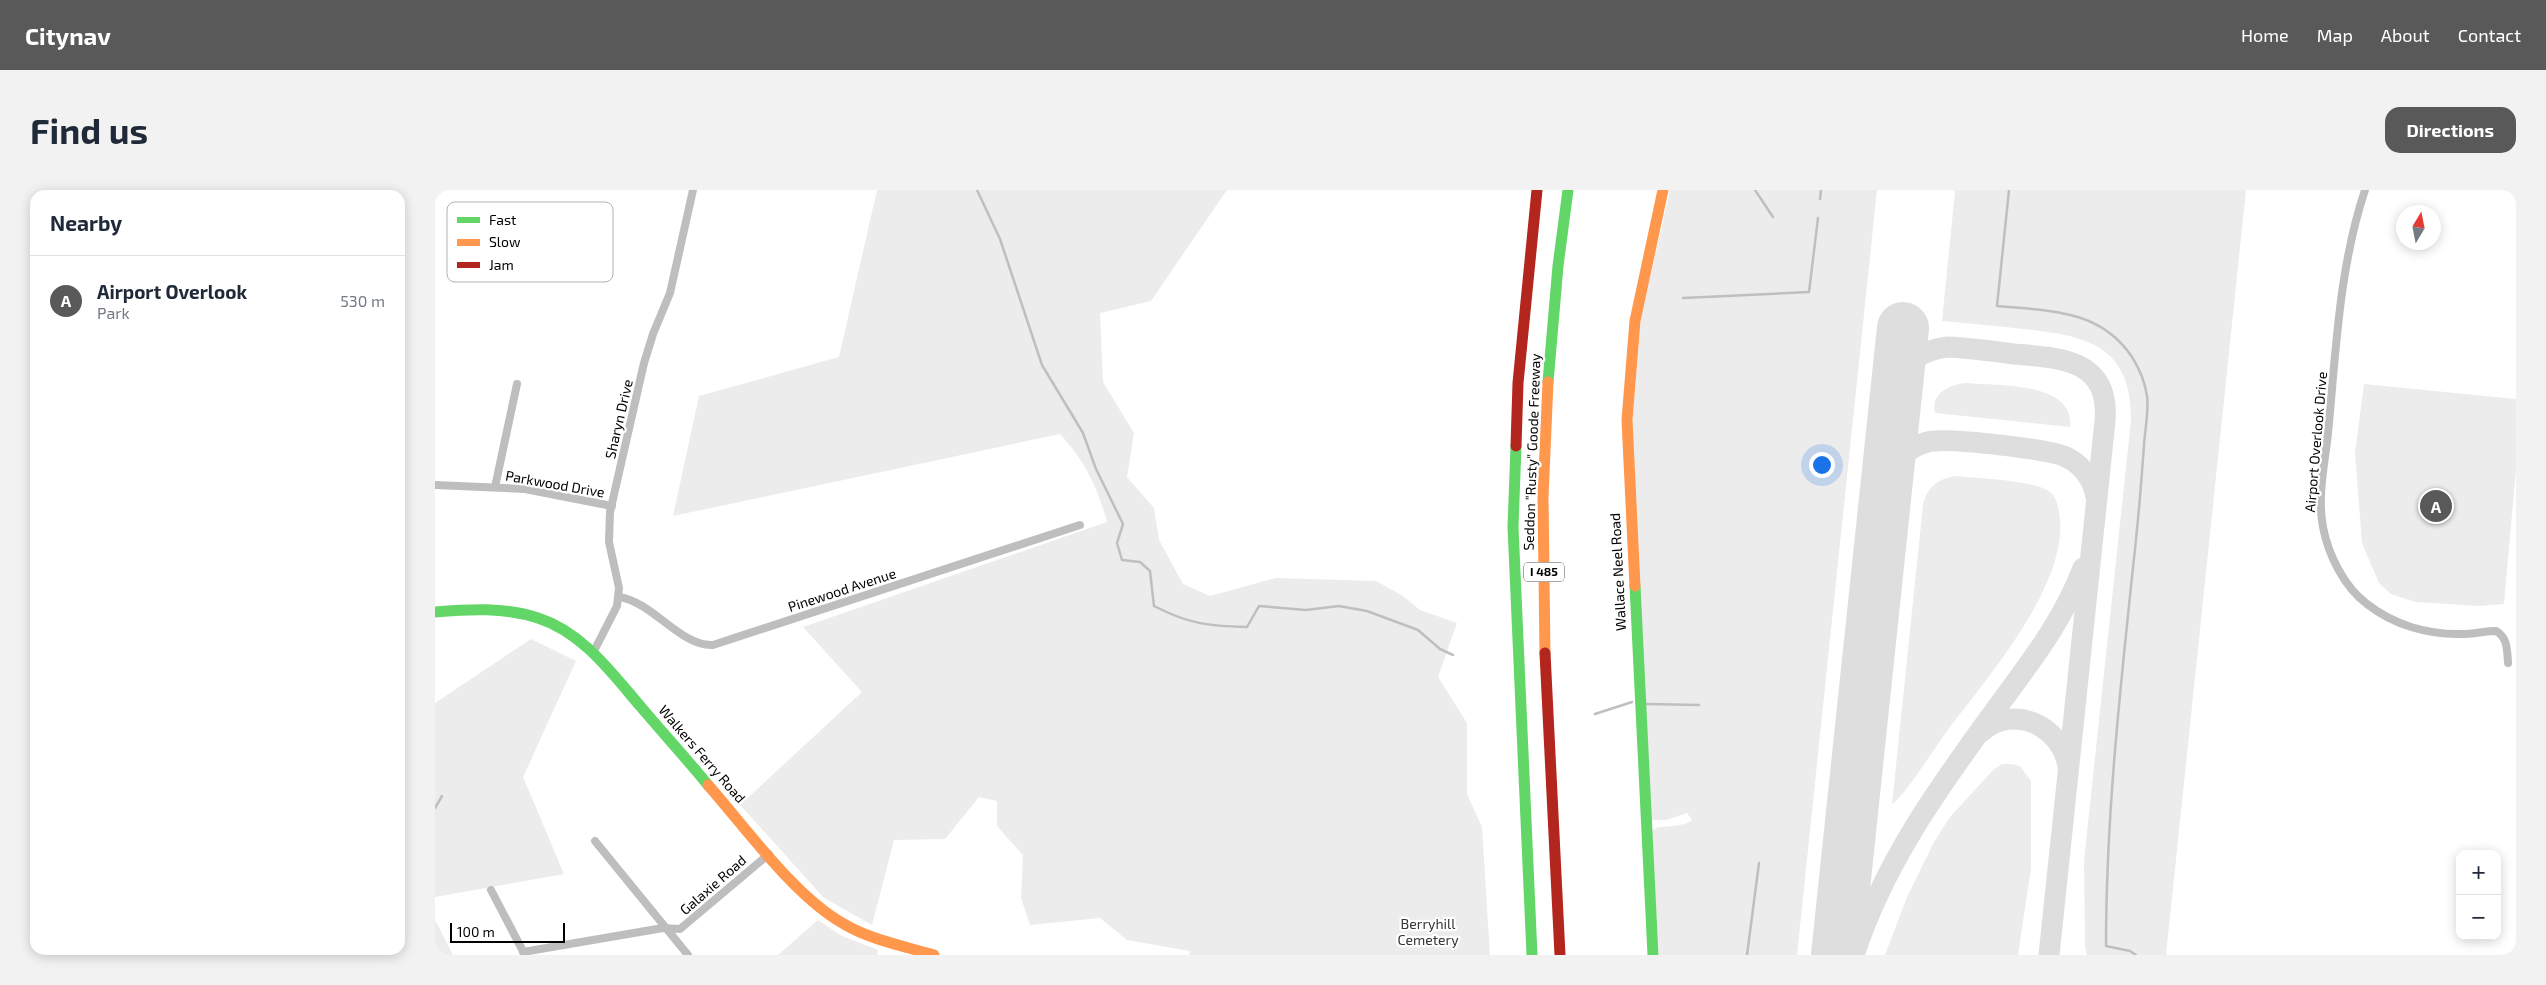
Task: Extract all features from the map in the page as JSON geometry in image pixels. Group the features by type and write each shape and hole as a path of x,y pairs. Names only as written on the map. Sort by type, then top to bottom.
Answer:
{"main road":[{"name":"Seddon \"Rusty\" Goode Freeway","path":"1532,955 1513,527 1518,383 1537,190"},
{"name":"Seddon \"Rusty\" Goode Freeway","path":"1560,955 1545,652 1543,496 1553,309 1568,190"},
{"name":"Wallace Neel Road","path":"1653,955 1626,445 1629,375 1635,321 1663,190"},
{"name":"Walkers Ferry Road","path":"435,612 476,610 531,616 565,630 593,653 808,898 833,918 865,934 934,955"}],"street":[{"name":"Sharyn Drive","path":"593,653 615,611 619,597 619,588 609,542 612,506 644,363 653,334 670,293 693,190"},
{"name":"Airport Overlook Drive","path":"2365,190 2350,242 2339,320 2321,494 2323,527 2328,546 2337,567 2350,587 2365,603 2381,615 2421,630 2441,634 2496,631 2502,635 2505,641 2508,663"},
{"path":"495,486 517,384"},
{"name":"Parkwood Drive","path":"435,485 495,486 549,493 612,506"},
{"name":"Pinewood Avenue","path":"619,597 639,604 696,642 713,645 1080,525"},
{"path":"595,841 688,955"},
{"name":"Galaxie Road","path":"524,953 667,928 677,930 769,854"},
{"path":"491,890 524,953"}],"green space":[{"name":"Berryhill Cemetery","path":"877,190 1227,190 1151,301 1100,313 1103,382 1134,433 1127,477 1154,508 1159,540 1183,584 1210,596 1276,578 1376,581 1403,596 1420,610 1457,623 1438,677 1467,723 1467,794 1482,827 1490,955 1189,955 1190,951 1127,940 1100,918 1030,925 1021,898 1023,855 997,826 997,801 979,797 945,839 894,840 872,925 824,898 740,805 862,692 803,627 1107,522 1089,475 1069,444 1060,434 673,516 699,396 839,357"},
{"path":"1670,190 1877,190 1797,955 1659,955 1651,831 1659,827 1681,825 1692,820 1687,813 1667,820 1653,820 1650,817 1631,439 1641,318"},
{"path":"1948,190 2246,190 2166,955 2087,955 2085,947 2084,861 2131,420 2129,395 2123,375 2114,360 2101,349 2085,341 2066,335 2045,332 1942,321 1955,191"},
{"path":"1966,383 2013,386 2047,394 2060,401 2068,412 2070,427 1935,413 1934,406 1936,400 1943,391 1954,385"},
{"path":"2364,384 2516,399 2516,469 2504,604 2480,606 2415,602 2391,594 2379,583 2362,543 2355,453"},
{"path":"1954,476 2019,482 2043,488 2050,492 2056,501 2059,512 2058,547 2050,575 2019,633 1911,783 1892,804 1923,505 1930,489 1937,482"},
{"path":"531,639 576,661 523,777 564,874 435,897 435,703"},
{"path":"2002,764 2020,766 2031,781 2031,868 2018,955 1885,955 1907,897 1934,842 1950,817 1994,769"},
{"path":"435,920 453,955 435,955"},
{"path":"818,920 840,935 878,950 877,955 778,955"}],"waterway":[{"path":"977,190 1000,239 1042,365 1083,433 1096,469 1123,524 1117,543 1122,560 1140,562 1150,571 1154,606 1178,617 1199,623 1247,627 1259,606 1306,610 1339,606 1367,611 1418,630 1440,649 1453,655"},
{"path":"1755,190 1773,217"},
{"path":"1820,199 1821,190"},
{"path":"2009,190 1997,306 2036,309 2072,315 2105,329 2119,341 2132,357 2145,386 2147,396 2139,511 2114,761 2108,853 2106,946 2130,951 2136,955"},
{"path":"1683,298 1809,292 1818,218"},
{"path":"1595,714 1632,702"},
{"path":"1646,704 1699,705"},
{"path":"435,808 442,796"},
{"path":"1747,955 1759,863"}],"taxiway":[{"path":"1897,390 1909,365 1929,351 1948,347 2048,357 2079,366 2091,374 2099,385 2104,400 2105,421 2049,955"},
{"path":"1885,496 1894,469 1907,452 1926,442 1946,441 2025,448 2068,458 2087,474 2096,497"},
{"path":"1854,955 1866,921 1897,857 1954,767 2044,642 2066,606 2083,568"},
{"path":"1981,732 1994,723 2008,719 2021,719 2034,723 2046,730 2056,740 2064,752 2068,766"}],"runway":[{"path":"1837,955 1903,328"}],"traffic: fast":[{"path":"1548,382 1558,266 1568,190"},
{"path":"1516,446 1513,527 1532,955"},
{"path":"1635,586 1653,955"},
{"path":"435,612 500,610 525,614 554,624 582,643 607,667 708,785"}],"traffic: slow":[{"path":"1635,586 1627,420 1635,321 1663,190"},
{"path":"1545,653 1543,497 1548,382"},
{"path":"708,785 771,860 807,897 826,912 854,930 934,955"}],"traffic: jam":[{"path":"1516,446 1518,383 1537,190"},
{"path":"1545,653 1560,955"}],"place":[{"name":"Airport Overlook","path":"2436,506"}]}
